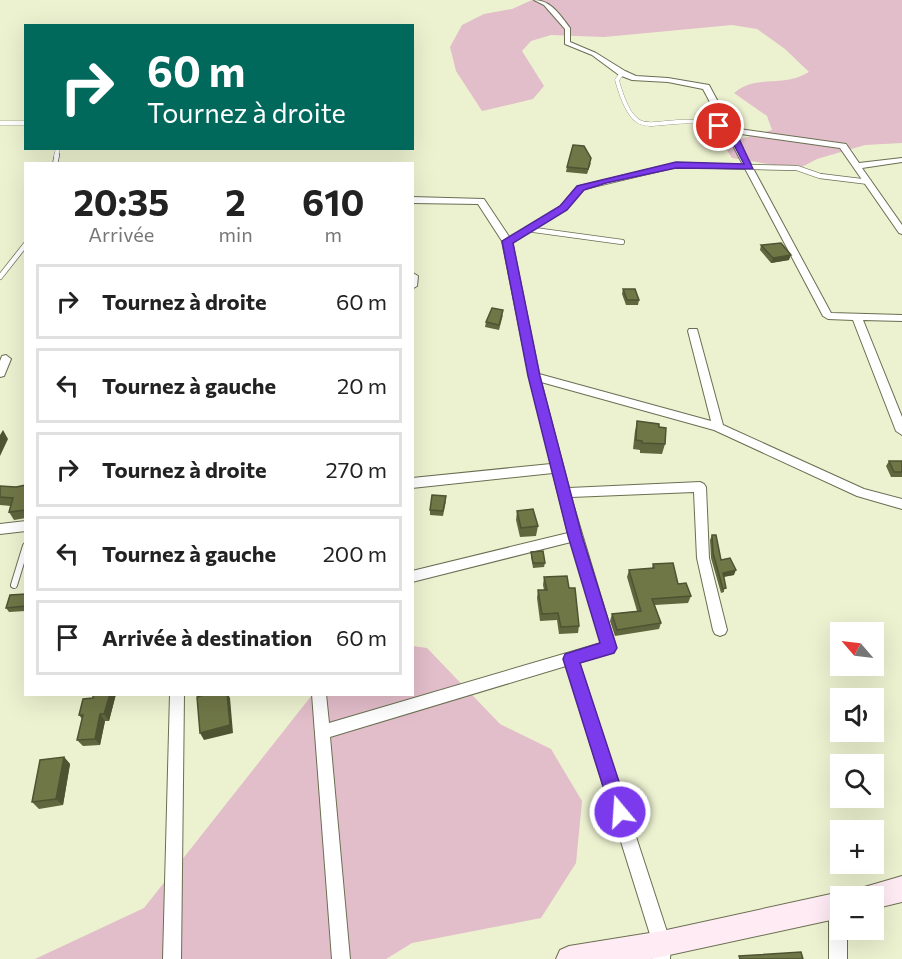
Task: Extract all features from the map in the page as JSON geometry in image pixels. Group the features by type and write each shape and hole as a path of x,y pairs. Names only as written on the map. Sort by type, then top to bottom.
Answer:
{"street":[{"path":"537,0 546,4 568,29 567,43 594,54 622,73 706,87 828,316 902,318"},
{"path":"730,130 843,146 902,231"},
{"path":"858,166 902,160"},
{"path":"321,732 609,648 575,536 534,376 507,241 481,201 414,200"},
{"path":"856,316 902,431"},
{"path":"693,331 718,427"},
{"path":"0,373 6,359"},
{"path":"534,376 718,427 861,493 902,504"},
{"path":"414,483 559,468"},
{"path":"565,493 700,487 703,558 720,630"},
{"path":"0,529 24,526"},
{"path":"414,576 575,536"},
{"path":"571,659 662,951"},
{"path":"172,959 177,696"},
{"path":"319,696 341,959"},
{"path":"884,894 902,889"},
{"path":"569,959 662,951 830,907"},
{"path":"838,940 838,959"}],"lane":[{"path":"622,73 617,80 624,106 637,120 652,126 697,122 730,130"},
{"path":"0,123 24,123"},
{"path":"507,241 564,208 580,188 604,180 676,165 797,168 820,176 870,183"},
{"path":"527,229 622,242"},
{"path":"0,277 24,247"},
{"path":"14,585 24,552"}],"shaded area":[{"path":"532,0 902,0 902,143 865,145 817,159 798,169 732,158 723,144 772,130 767,116 734,93 752,84 789,80 809,72 785,49 757,29 732,25 604,37 551,35 531,41 522,51 544,86 533,99 482,111 456,71 450,47 462,25 484,14 512,9"},
{"path":"414,646 427,648 500,724 551,749 582,801 576,863 541,918 412,943 386,959 35,959 144,908 311,696 414,696"}],"building":[{"path":"573,145 584,146 591,158 588,169 567,167"},
{"path":"781,243 791,255 773,258 761,245"},
{"path":"623,289 635,289 639,300 627,300"},
{"path":"492,308 503,310 499,325 486,322"},
{"path":"637,421 659,424 659,427 666,428 665,444 642,443 636,440"},
{"path":"889,461 902,461 902,472 894,472"},
{"path":"24,485 24,510 9,512 13,498 0,497 0,486"},
{"path":"432,495 446,496 443,511 430,510"},
{"path":"533,509 538,526 521,528 517,511"},
{"path":"712,535 716,535 721,560 730,558 736,570 723,573 726,588 723,589 713,553"},
{"path":"543,551 545,563 533,563 531,552"},
{"path":"673,563 678,584 686,583 691,596 652,599 661,623 617,630 612,614 641,611 629,570 654,568 653,564"},
{"path":"567,576 569,588 575,588 579,626 561,627 558,613 542,614 538,590 547,590 544,577"},
{"path":"24,594 24,606 6,608 10,595"},
{"path":"93,696 109,696 104,714 100,714 95,739 77,740 83,715 79,715 83,699 93,698"},
{"path":"227,696 230,725 200,733 197,697"},
{"path":"64,757 56,799 32,802 40,760"},
{"path":"801,952 803,959 740,959 739,956"}],"route":[{"path":"620,812 571,659 609,648 575,536 534,376 507,241 564,208 580,188 604,180 676,165 750,167 730,130 719,126"}]}
